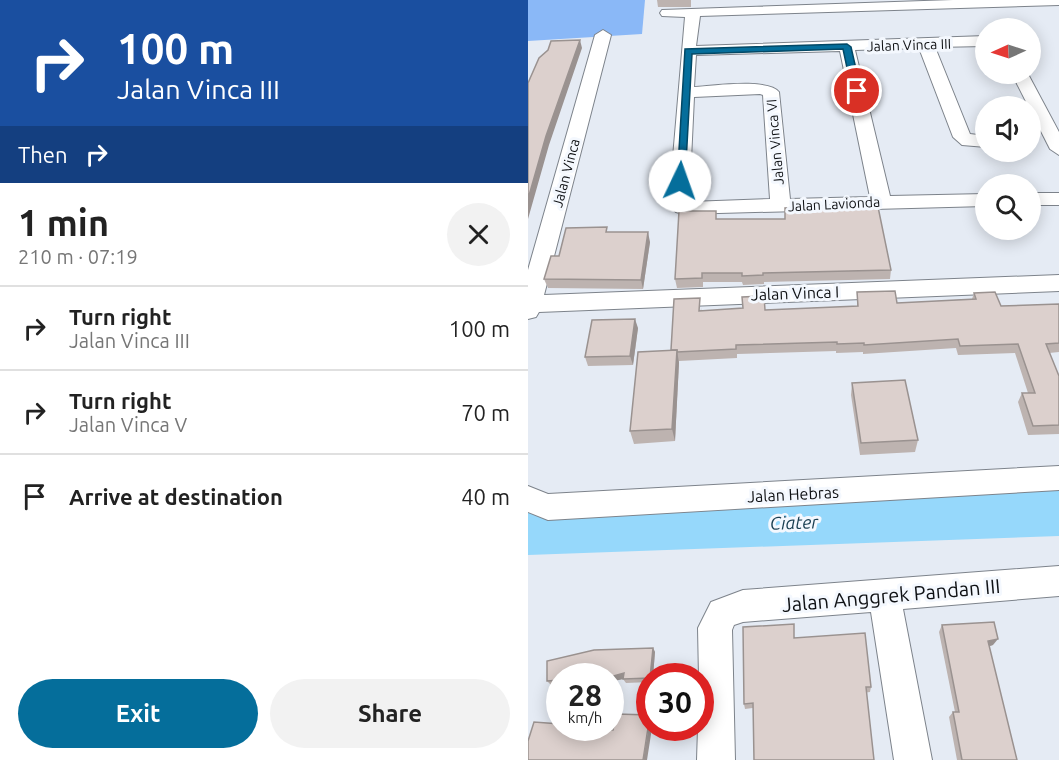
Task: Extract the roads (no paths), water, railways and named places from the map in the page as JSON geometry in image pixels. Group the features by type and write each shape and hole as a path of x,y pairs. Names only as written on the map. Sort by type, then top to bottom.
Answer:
{"street":[{"path":"667,13 1059,1"},
{"path":"686,92 693,12"},
{"name":"Jalan Vinca","path":"529,308 603,35"},
{"name":"Jalan Vinca III","path":"688,51 975,42"},
{"path":"926,45 962,137 968,141 975,141"},
{"path":"847,47 881,201"},
{"path":"1025,84 1056,144"},
{"name":"Jalan Vinca VI","path":"686,92 761,89 771,92 781,206"},
{"name":"Jalan Lavionda","path":"686,92 679,204 683,208 975,200"},
{"path":"1041,142 1056,144"},
{"path":"1041,199 1059,199"},
{"name":"Jalan Vinca I","path":"529,308 1059,283"},
{"name":"Jalan Hebras","path":"528,499 548,507 1059,478"},
{"name":"Jalan Anggrek Pandan III","path":"716,760 715,628 723,613 743,606 1059,581"},
{"path":"884,595 913,760"}],"waterway":[{"name":"Ciater","path":"528,531 1059,513"}]}
